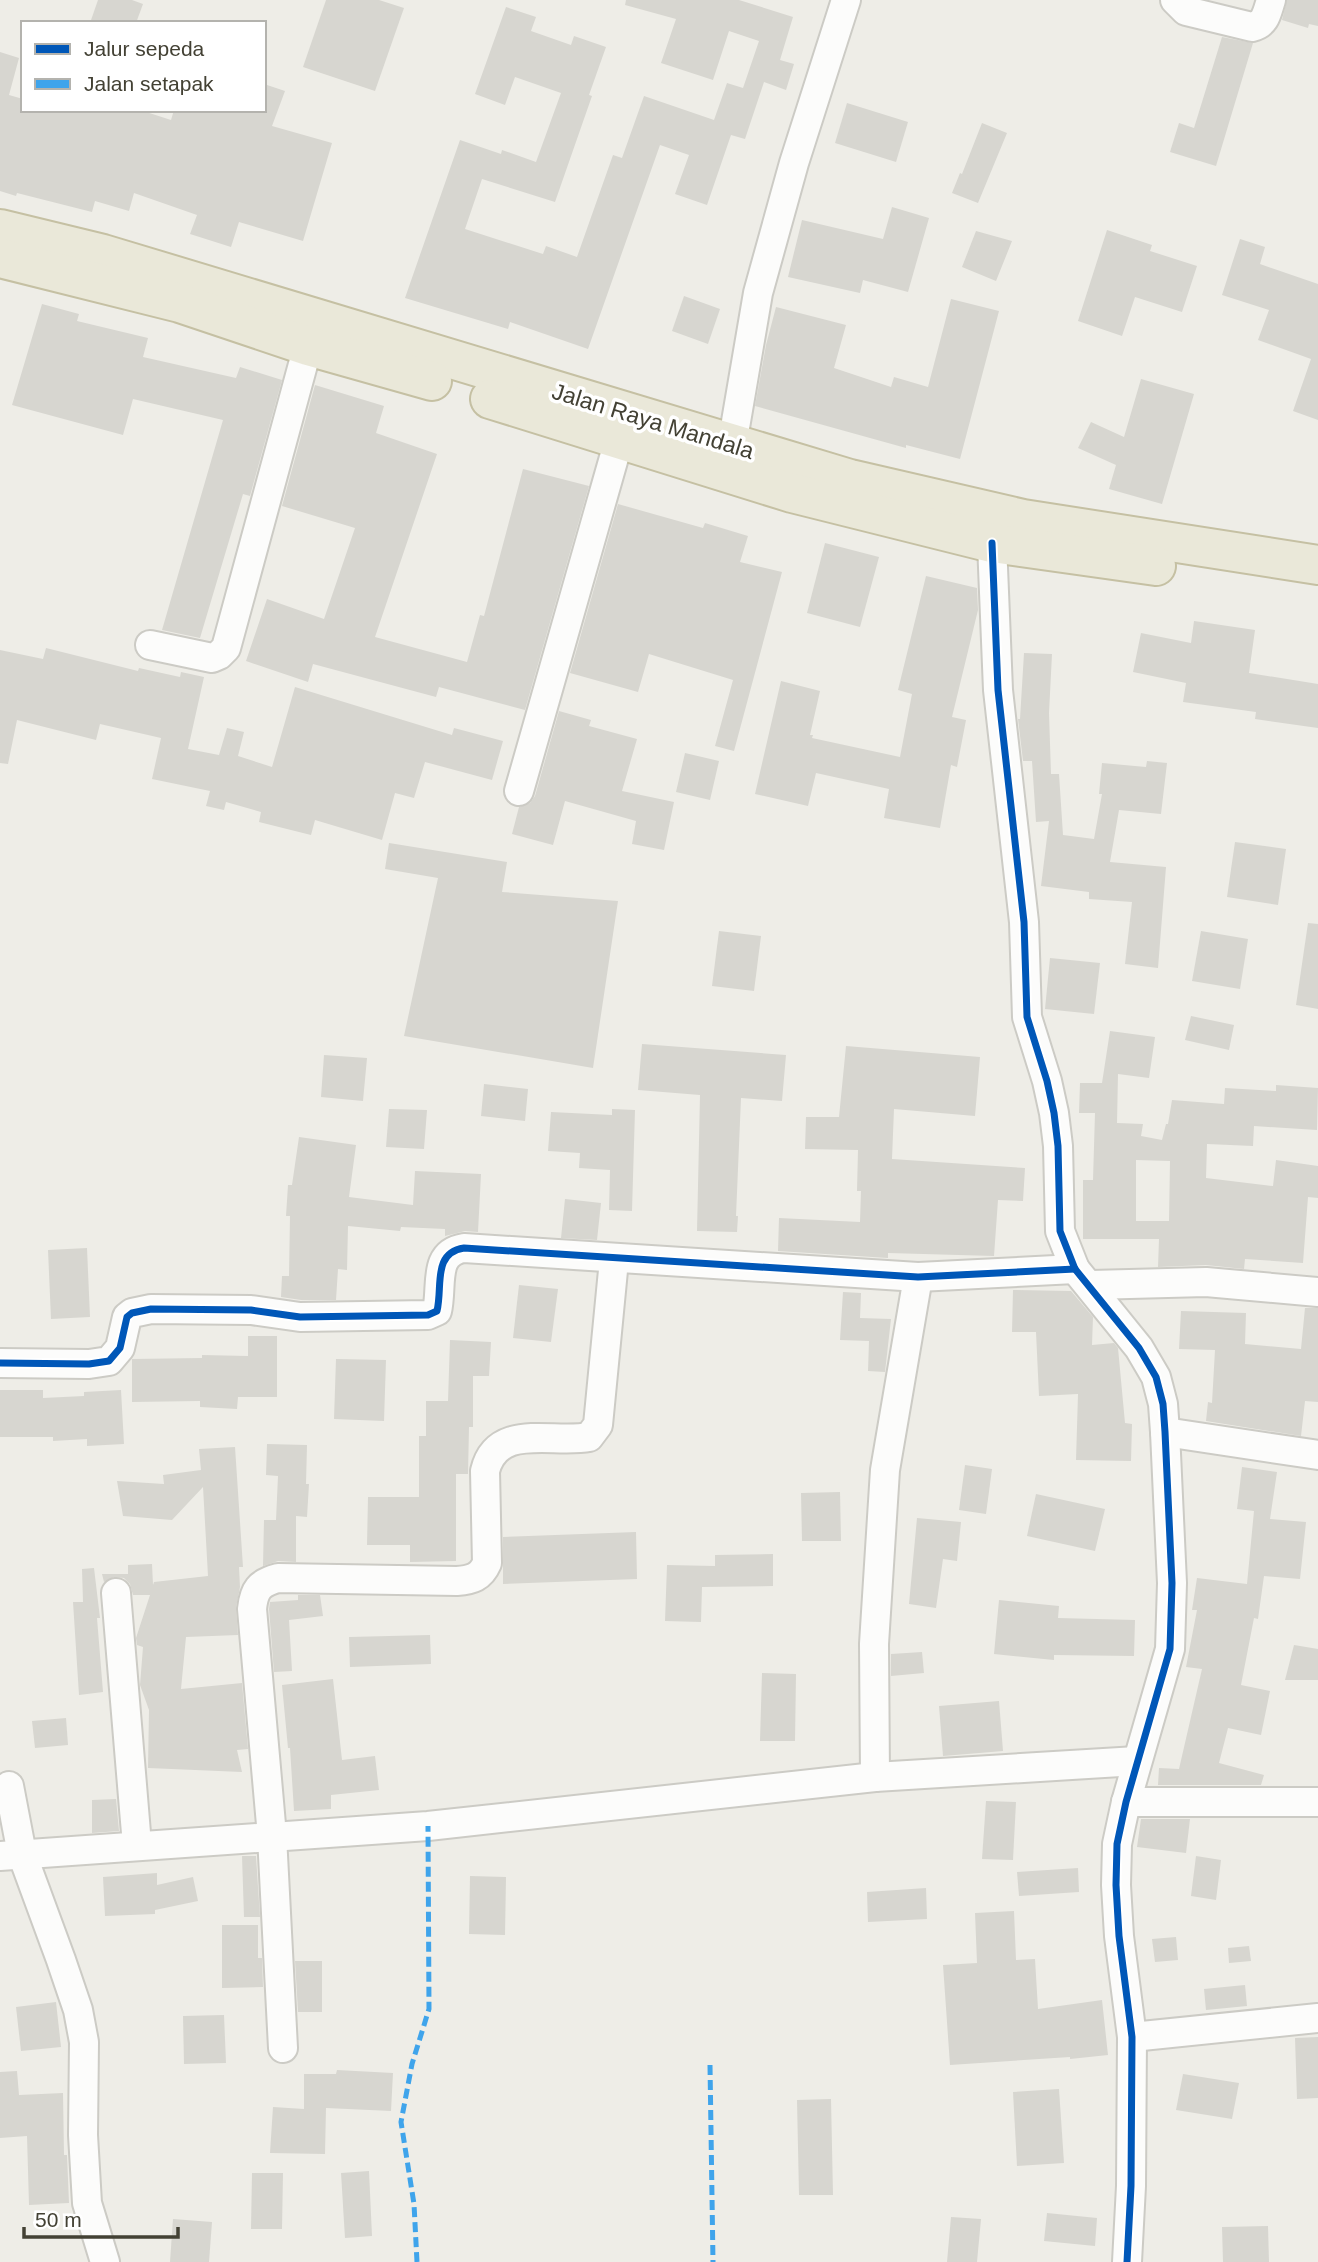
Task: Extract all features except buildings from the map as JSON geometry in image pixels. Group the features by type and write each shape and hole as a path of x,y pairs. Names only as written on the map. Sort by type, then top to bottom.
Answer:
{"highway":[{"name":"Jalan Raya Mandala","path":"0,229 103,254 307,346 440,383 792,493 992,543 1273,570 1318,565"},
{"name":"Jalan Raya Mandala","path":"0,258 184,291 850,479 1023,519 1273,570 1318,589"}],"street":[{"path":"732,445 758,293 794,163 846,0"},
{"path":"1175,0 1186,11 1252,27 1266,18 1271,0"},
{"path":"150,645 212,658 226,648 307,346"},
{"path":"519,791 619,440"},
{"path":"992,543 998,690 1024,922 1027,1017 1055,1113 1060,1231 1083,1277 1139,1348 1156,1377 1166,1432 1172,1583 1170,1648 1126,1802 1117,1844 1119,1936 1132,2037 1131,2186 1127,2262"},
{"path":"0,1363 101,1363 115,1356 120,1348 127,1317 132,1313 151,1310 251,1310 300,1317 428,1315 437,1311 446,1255 464,1248 918,1278 1083,1277 1206,1282 1318,1293"},
{"path":"283,2048 272,1836 252,1609 254,1593 266,1581 278,1578 457,1581 480,1576 487,1563 485,1471 488,1459 494,1451 507,1442 519,1439 589,1437 598,1425 614,1260"},
{"path":"875,1777 874,1644 885,1470 918,1278"},
{"path":"1166,1432 1318,1455"},
{"path":"116,1592 137,1845"},
{"path":"11,1855 428,1826 875,1777 1137,1762"},
{"path":"9,1786 11,1855 61,1960 78,2010 84,2042 83,2135 87,2203 105,2262"},
{"path":"1126,1802 1318,1802"},
{"path":"1132,2037 1318,2018"}],"marked path":[{"path":"417,2262 414,2204 401,2122 412,2064 429,2009 428,1826"},
{"path":"710,2065 713,2262"}],"cycle path":[{"path":"992,543 998,690 1024,922 1027,1017 1054,1113 1058,1146 1060,1231 1075,1269 1139,1348 1156,1377 1163,1404 1172,1583 1170,1649 1126,1802 1117,1844 1119,1936 1132,2037 1131,2186 1127,2262"},
{"path":"0,1363 89,1364 109,1361 120,1348 127,1317 132,1313 151,1309 251,1310 300,1317 428,1315 437,1311 441,1272 447,1256 464,1248 918,1277 1075,1269"}]}
